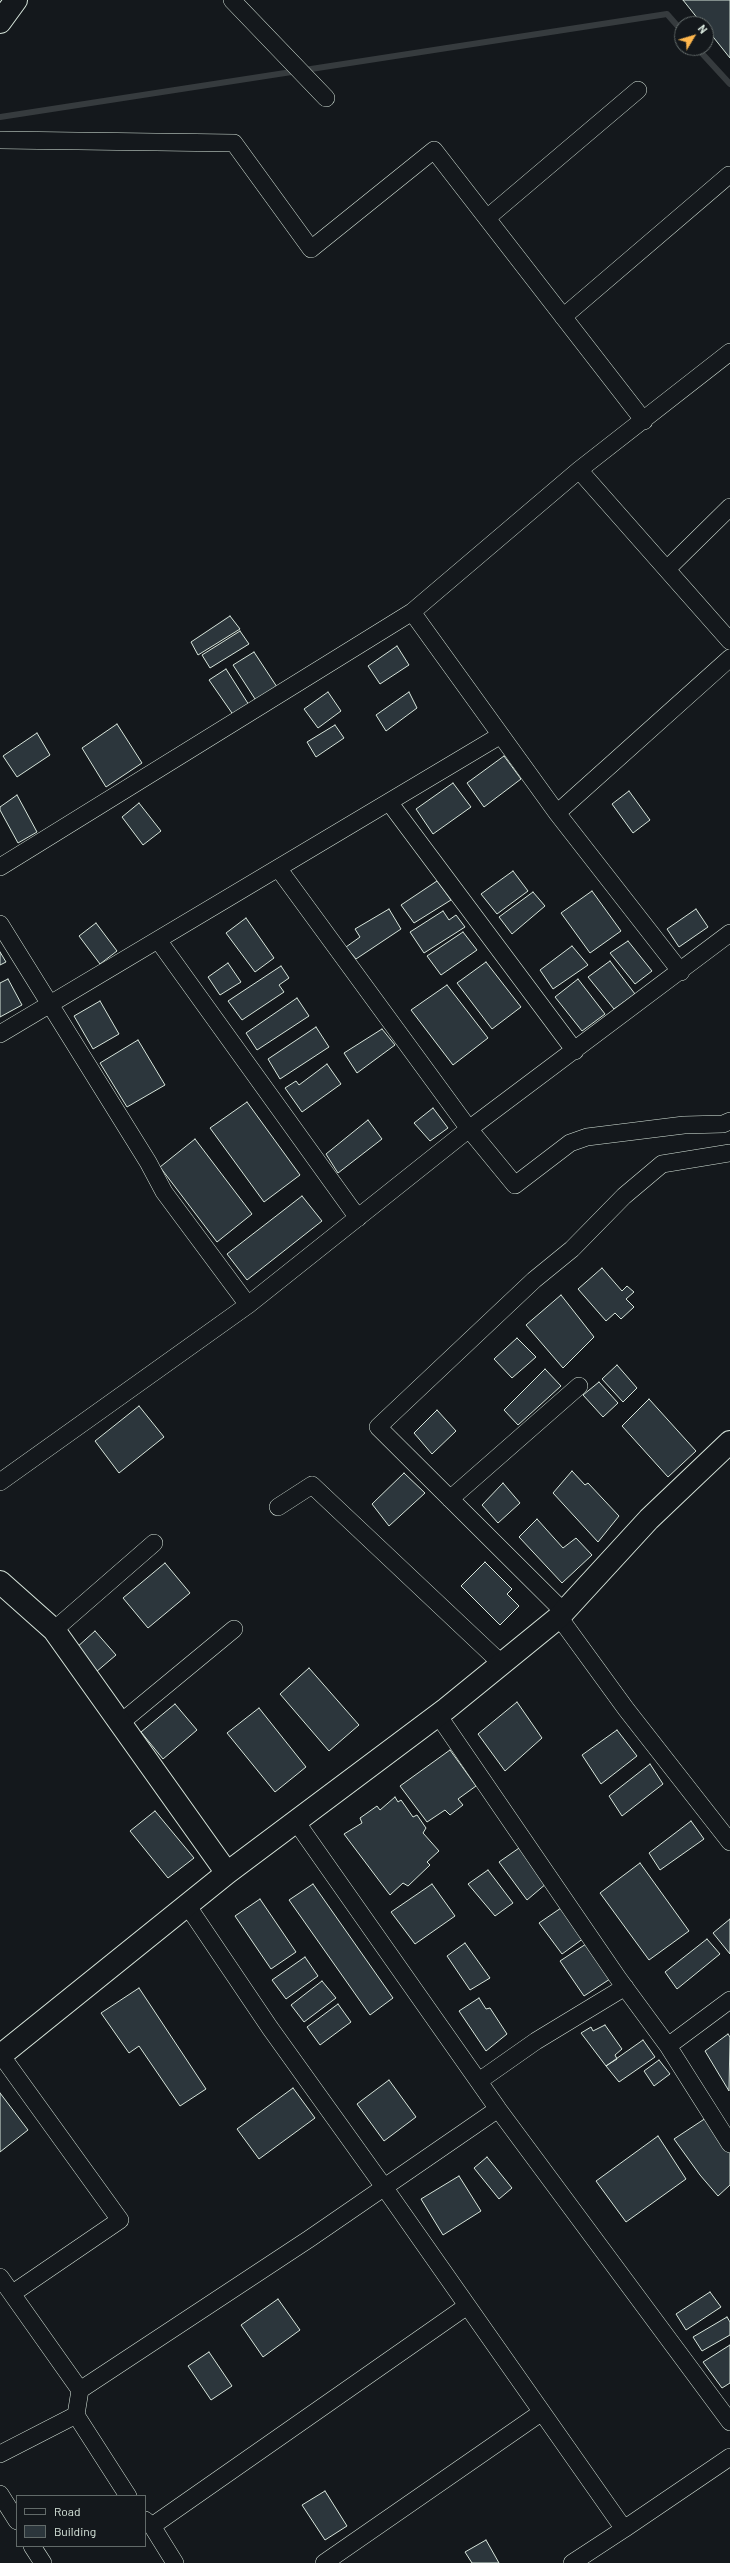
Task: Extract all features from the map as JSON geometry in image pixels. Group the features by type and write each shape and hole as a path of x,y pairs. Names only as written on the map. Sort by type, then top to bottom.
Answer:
{"street":[{"path":"0,22 16,0"},
{"path":"232,0 326,98"},
{"path":"487,218 638,90"},
{"path":"0,140 234,143 311,249 434,150 644,421"},
{"path":"563,317 729,174"},
{"path":"0,867 412,612 579,470 644,421 730,352"},
{"path":"579,470 730,641"},
{"path":"667,569 730,507"},
{"path":"412,612 557,813 681,972"},
{"path":"557,813 730,658"},
{"path":"0,1034 501,735"},
{"path":"389,802 575,1050"},
{"path":"278,868 469,1129 515,1185 570,1143 588,1137 684,1125 724,1124 730,1121"},
{"path":"0,924 148,1162 164,1192 248,1306"},
{"path":"0,1482 248,1306 469,1129 681,972 730,933"},
{"path":"158,940 358,1218"},
{"path":"730,1153 662,1164 624,1196 572,1249 534,1280 378,1427 562,1615 626,1709 730,1842"},
{"path":"450,1499 579,1386"},
{"path":"13,2293 120,2220 0,2055 186,1905 227,1873 297,1823 438,1715 562,1615 649,1519 730,1442"},
{"path":"278,1507 312,1485 502,1664"},
{"path":"54,1630 154,1543"},
{"path":"0,1582 54,1630 119,1724 227,1873"},
{"path":"119,1724 234,1629"},
{"path":"438,1715 624,1987 668,2046 730,2144"},
{"path":"297,1823 498,2109 730,2422"},
{"path":"186,1905 270,2028 384,2187 624,2529"},
{"path":"479,2081 536,2041 624,1987"},
{"path":"668,2046 730,2000"},
{"path":"80,2390 310,2239 498,2109"},
{"path":"0,2277 13,2293 80,2390 76,2415 127,2495"},
{"path":"175,2563 149,2523 467,2306"},
{"path":"324,2563 542,2412"},
{"path":"0,2454 76,2415"},
{"path":"572,2563 730,2457"},
{"path":"0,2494 16,2519"},
{"path":"33,2547 43,2563"}],"building":[{"path":"683,0 730,0 730,58 714,38 714,16 696,16"},
{"path":"230,616 240,629 198,655 191,642"},
{"path":"240,631 249,644 210,668 202,655"},
{"path":"397,646 409,665 380,684 368,666"},
{"path":"254,652 277,687 257,702 233,665"},
{"path":"226,669 249,705 234,716 209,680"},
{"path":"328,692 341,711 318,728 304,709"},
{"path":"409,692 417,708 386,731 376,715"},
{"path":"117,724 142,763 106,787 82,748"},
{"path":"335,725 344,738 316,757 307,742"},
{"path":"37,733 50,755 17,777 3,756"},
{"path":"504,756 521,779 484,807 467,783"},
{"path":"453,783 471,807 433,834 416,809"},
{"path":"629,791 650,820 633,833 612,804"},
{"path":"17,795 37,832 18,843 0,810 0,807"},
{"path":"139,803 161,831 143,845 122,817"},
{"path":"513,871 528,891 497,914 481,894"},
{"path":"437,881 451,900 414,923 401,905"},
{"path":"592,891 621,931 590,953 561,913"},
{"path":"533,892 545,906 512,934 499,917"},
{"path":"389,909 401,929 356,959 346,947 360,937 355,929"},
{"path":"696,909 708,927 679,947 667,929"},
{"path":"443,911 449,920 456,915 465,927 424,953 410,932"},
{"path":"246,918 274,958 255,972 226,933"},
{"path":"96,923 117,951 100,964 79,936"},
{"path":"463,932 477,950 441,975 427,956"},
{"path":"628,941 652,971 635,984 610,953"},
{"path":"572,946 588,965 553,989 540,970"},
{"path":"0,952 6,962 0,965"},
{"path":"610,961 635,994 614,1009 588,977"},
{"path":"486,962 521,1007 492,1029 457,983"},
{"path":"228,963 241,982 220,995 208,977"},
{"path":"281,966 289,978 279,985 284,992 242,1020 228,1001"},
{"path":"8,979 22,1005 0,1017 0,983"},
{"path":"578,979 605,1014 582,1031 555,997"},
{"path":"447,985 488,1038 453,1065 411,1010"},
{"path":"297,998 309,1016 257,1050 246,1033"},
{"path":"100,1001 119,1034 93,1049 74,1016"},
{"path":"316,1027 329,1047 280,1079 268,1059"},
{"path":"382,1029 395,1045 357,1073 344,1053"},
{"path":"138,1040 165,1085 127,1107 100,1063"},
{"path":"327,1064 341,1084 302,1112 285,1088 296,1081 299,1085"},
{"path":"247,1102 300,1175 264,1202 210,1128"},
{"path":"433,1108 448,1128 430,1141 414,1123"},
{"path":"368,1120 382,1139 338,1173 326,1154"},
{"path":"195,1139 252,1214 217,1242 160,1167"},
{"path":"302,1196 322,1221 247,1280 227,1254"},
{"path":"602,1268 622,1291 627,1286 634,1292 626,1299 634,1307 621,1319 615,1313 606,1321 578,1289"},
{"path":"561,1295 594,1337 563,1368 526,1325"},
{"path":"517,1338 536,1357 512,1378 494,1359"},
{"path":"617,1365 637,1388 623,1402 602,1379"},
{"path":"545,1369 561,1386 518,1425 504,1410"},
{"path":"599,1382 618,1403 603,1417 583,1395"},
{"path":"649,1399 696,1451 668,1477 622,1426"},
{"path":"139,1406 164,1437 119,1473 95,1441"},
{"path":"437,1410 456,1431 432,1454 414,1433"},
{"path":"572,1471 585,1485 588,1483 619,1516 598,1542 553,1493"},
{"path":"404,1473 425,1493 389,1526 372,1504"},
{"path":"503,1483 520,1503 498,1523 482,1505"},
{"path":"537,1519 563,1548 576,1538 592,1555 562,1583 519,1537"},
{"path":"485,1562 512,1589 507,1594 519,1606 500,1625 461,1586"},
{"path":"165,1563 190,1593 148,1628 123,1598"},
{"path":"95,1631 116,1655 96,1672 76,1648"},
{"path":"309,1668 359,1725 329,1751 280,1694"},
{"path":"517,1702 542,1738 505,1771 478,1734"},
{"path":"175,1704 197,1730 163,1759 141,1732"},
{"path":"259,1708 306,1767 275,1792 227,1733"},
{"path":"617,1730 637,1756 601,1784 582,1755"},
{"path":"450,1750 476,1786 458,1799 463,1805 450,1815 445,1810 427,1822 400,1786"},
{"path":"650,1764 663,1784 622,1816 609,1796"},
{"path":"395,1797 398,1802 401,1800 413,1817 417,1815 426,1828 423,1833 439,1851 427,1862 430,1865 408,1886 403,1883 390,1895 344,1834 362,1823 360,1818 377,1806 380,1810"},
{"path":"155,1811 194,1858 168,1878 130,1831"},
{"path":"691,1821 704,1839 660,1870 649,1853"},
{"path":"522,1846 547,1883 527,1900 499,1862"},
{"path":"640,1863 689,1931 649,1960 600,1893"},
{"path":"488,1870 513,1903 495,1916 468,1884"},
{"path":"313,1884 393,1998 370,2015 289,1900"},
{"path":"432,1884 455,1916 415,1944 391,1912"},
{"path":"260,1899 296,1952 271,1969 235,1916"},
{"path":"561,1908 584,1938 562,1954 539,1923"},
{"path":"730,1919 730,1954 713,1933"},
{"path":"707,1939 720,1954 677,1989 665,1972"},
{"path":"465,1943 490,1978 470,1990 447,1956"},
{"path":"586,1944 610,1979 584,1996 560,1961"},
{"path":"305,1957 318,1976 286,1999 272,1980"},
{"path":"322,1981 336,1998 304,2022 291,2005"},
{"path":"139,1988 206,2089 180,2106 139,2046 129,2053 101,2013"},
{"path":"479,1998 486,2009 490,2008 507,2034 486,2051 459,2011"},
{"path":"338,2004 351,2022 320,2045 307,2027"},
{"path":"605,2025 622,2049 615,2055 617,2059 606,2066 581,2033 591,2027 593,2031"},
{"path":"728,2034 730,2037 729,2091 705,2051"},
{"path":"643,2040 655,2057 619,2082 606,2066"},
{"path":"659,2060 670,2074 654,2086 644,2071"},
{"path":"389,2080 416,2117 384,2141 357,2104"},
{"path":"293,2088 315,2118 259,2159 237,2129"},
{"path":"0,2093 28,2130 0,2152"},
{"path":"709,2116 730,2147 730,2185 718,2196 700,2175 674,2139"},
{"path":"658,2136 686,2179 626,2222 596,2181"},
{"path":"487,2157 512,2188 499,2199 474,2168"},
{"path":"459,2176 481,2211 443,2235 421,2199"},
{"path":"710,2292 721,2307 686,2330 676,2314"},
{"path":"278,2299 300,2330 263,2357 241,2325"},
{"path":"727,2317 730,2322 730,2335 702,2351 693,2337"},
{"path":"730,2345 730,2383 722,2388 703,2362"},
{"path":"209,2352 232,2386 211,2400 188,2366"},
{"path":"325,2491 347,2526 325,2540 302,2505"},
{"path":"486,2540 499,2563 472,2563 465,2552"}],"waterway":[{"path":"0,117 667,14 674,22"},
{"path":"704,56 730,84"}]}
